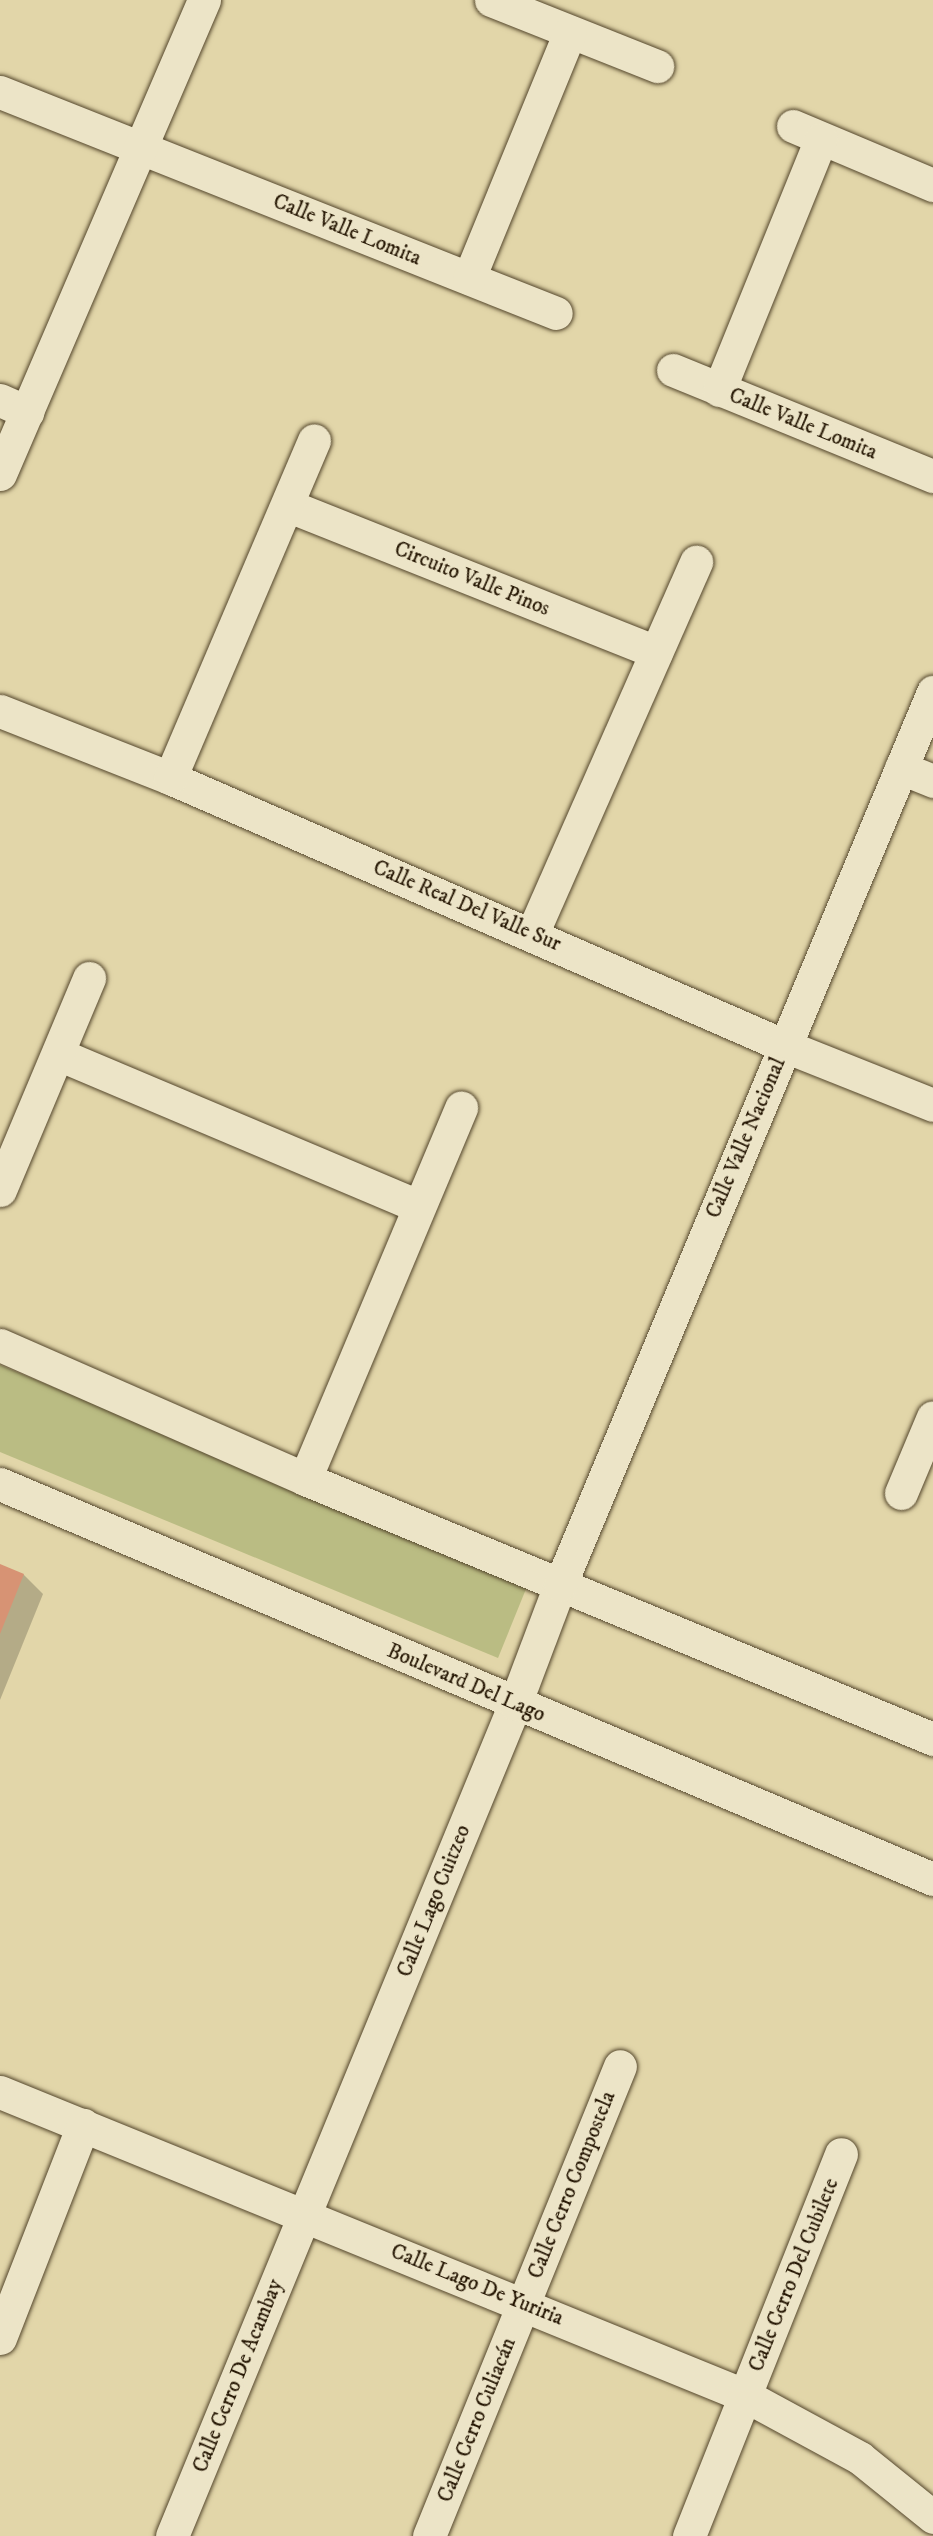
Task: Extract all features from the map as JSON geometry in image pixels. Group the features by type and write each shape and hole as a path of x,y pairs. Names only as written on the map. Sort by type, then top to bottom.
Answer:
{"street":[{"path":"0,474 14,406 138,146 204,0"},
{"path":"491,0 657,66"},
{"path":"469,278 570,32"},
{"name":"Calle Valle Lomita","path":"0,92 556,313"},
{"path":"719,390 807,132 933,185"},
{"name":"Calle Valle Lomita","path":"674,370 933,477"},
{"path":"170,778 289,506 314,440"},
{"name":"Circuito Valle Pinos","path":"289,506 656,652"},
{"path":"532,934 696,562"},
{"name":"Calle Valle Nacional","path":"560,1584 933,692"},
{"name":"Calle Real Del Valle Sur","path":"0,711 170,778 785,1046 933,1105"},
{"path":"902,768 933,781"},
{"path":"0,1190 89,978"},
{"path":"58,1054 418,1206"},
{"path":"305,1479 461,1107"},
{"path":"0,1345 305,1479 933,1739"},
{"path":"901,1493 933,1419"},
{"name":"Boulevard Del Lago","path":"0,1484 515,1704 933,1879"},
{"name":"Calle Lago Cuitzeo","path":"303,2216 515,1704 560,1584"},
{"name":"Calle Cerro Compostela","path":"524,2304 620,2066"},
{"name":"Calle Lago De Yuriria","path":"0,2092 746,2396 860,2458 933,2517"},
{"path":"0,2338 83,2125"},
{"name":"Calle Cerro Del Cubilete","path":"689,2536 841,2154"},
{"name":"Calle Cerro De Acambay","path":"172,2536 303,2216"},
{"name":"Calle Cerro Culiacán","path":"429,2536 524,2304"}],"green space":[{"path":"0,1365 528,1584 498,1658 0,1452"}],"building":[{"path":"0,1564 24,1574 0,1634"}]}
